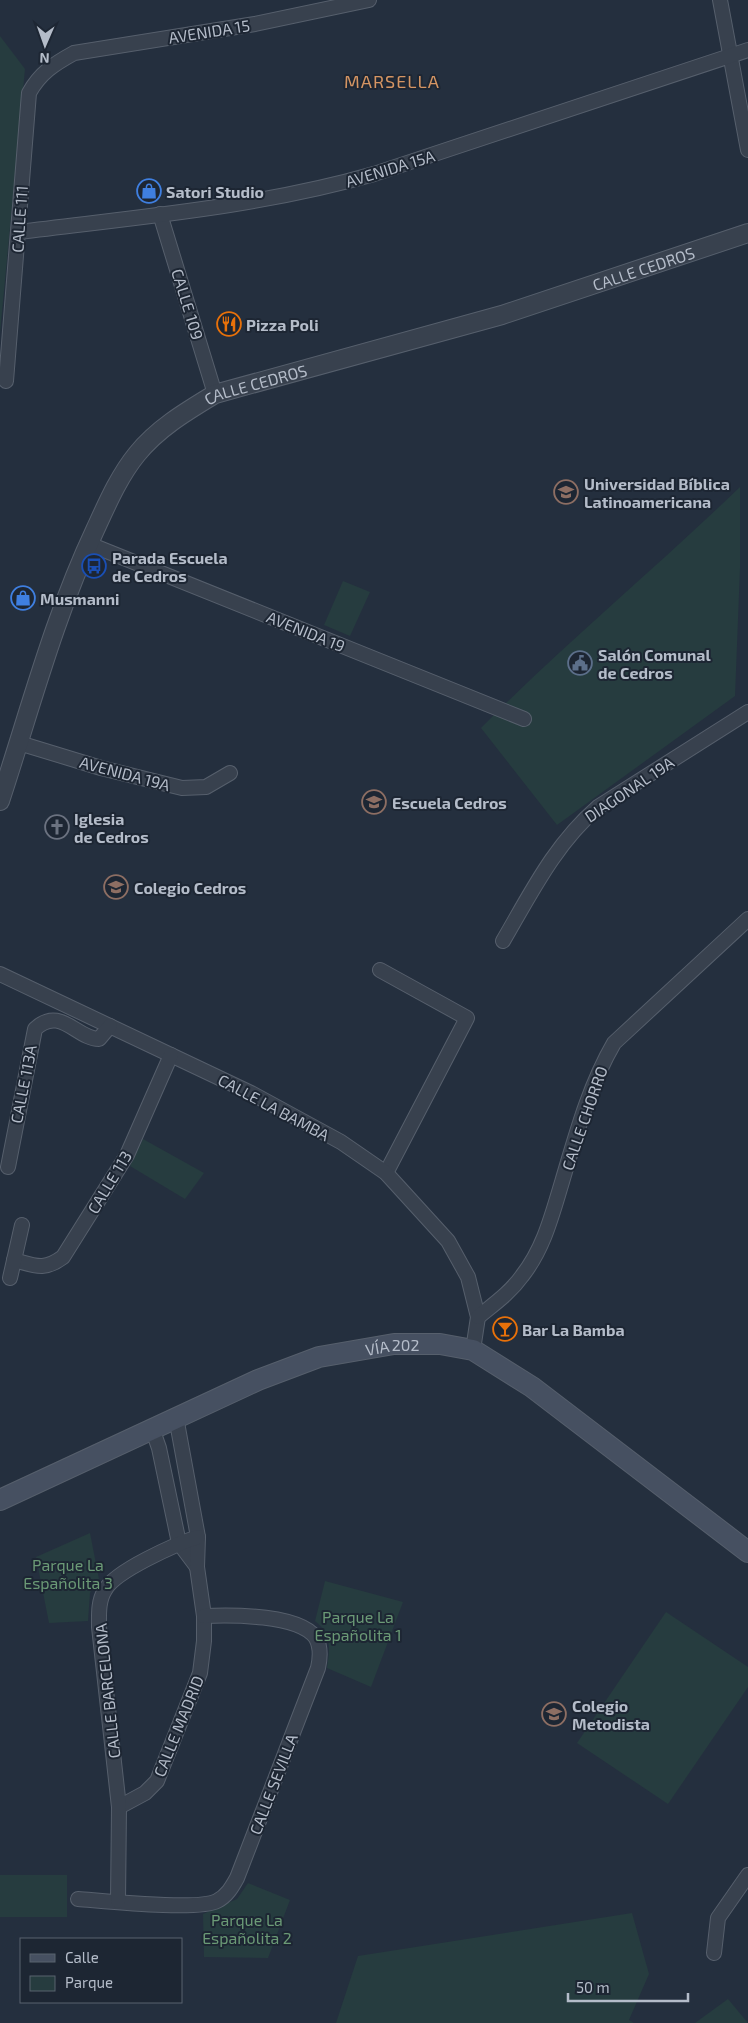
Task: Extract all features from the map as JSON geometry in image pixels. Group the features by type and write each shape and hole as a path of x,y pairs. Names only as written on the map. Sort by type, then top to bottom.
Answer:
{"main road":[{"name":"VÍA 202","path":"0,1500 258,1380 319,1357 394,1344 440,1344 473,1350 532,1387 748,1552"}],"street":[{"name":"AVENIDA 15","path":"52,65 74,53 255,24 369,0"},
{"path":"720,0 748,150"},
{"name":"AVENIDA 15A","path":"18,232 160,214 322,189 374,174 748,50"},
{"name":"CALLE 111","path":"6,381 29,93 38,77 52,65"},
{"name":"CALLE 109","path":"160,214 215,394"},
{"name":"CALLE CEDROS","path":"0,801 52,632 88,544 120,479 137,454 177,416 215,394 502,315 748,234"},
{"name":"AVENIDA 19","path":"88,544 524,719"},
{"name":"DIAGONAL 19A","path":"502,941 564,841 579,824 598,807 748,712"},
{"name":"AVENIDA 19A","path":"19,743 101,768 182,788 206,787 230,773"},
{"name":"CALLE CHORRO","path":"478,1317 508,1293 523,1275 547,1232 577,1131 600,1068 614,1043 748,919"},
{"path":"380,970 467,1018 386,1173"},
{"name":"CALLE LA BAMBA","path":"0,974 251,1094 341,1142 386,1173 448,1241 468,1277 478,1317"},
{"name":"CALLE 113A","path":"8,1167 35,1029 40,1024 55,1021 71,1025 86,1036 99,1039 110,1026"},
{"name":"CALLE 113","path":"14,1260 41,1268 53,1265 63,1257 127,1155 171,1055"},
{"path":"10,1278 22,1225"},
{"path":"473,1350 478,1317"},
{"name":"CALLE MADRID","path":"119,1807 151,1789 161,1772 200,1673 204,1641 204,1616 197,1567 198,1537 176,1417"},
{"name":"CALLE MADRID","path":"152,1428 159,1448 179,1543 197,1567"},
{"name":"CALLE BARCELONA","path":"118,1901 119,1807 99,1627 101,1599 112,1580 179,1543 198,1537"},
{"name":"CALLE SEVILLA","path":"78,1899 196,1905 216,1902 225,1896 237,1878 318,1668 319,1649 317,1640 307,1630 266,1618 244,1615 204,1616"},
{"path":"714,1953 718,1918 748,1875"}],"green space":[{"path":"0,36 25,69 0,333"},
{"path":"740,487 740,568 735,696 557,825 481,728 545,666"},
{"path":"343,581 370,592 350,636 324,625"},
{"path":"143,1139 204,1173 185,1199 130,1166"},
{"name":"Parque La Españolita 3","path":"90,1533 99,1579 90,1593 88,1621 49,1623 36,1557"},
{"name":"Parque La Españolita 1","path":"325,1581 403,1602 371,1687 327,1668 329,1648 327,1637 321,1626 315,1621"},
{"path":"666,1612 748,1667 748,1687 668,1804 577,1743"},
{"path":"0,1875 67,1875 67,1917 0,1917"},
{"name":"Parque La Españolita 2","path":"248,1883 290,1900 268,1958 204,1957 203,1914 237,1899"},
{"path":"632,1913 649,1974 629,2020 634,2023 336,2023 358,1956"},
{"path":"728,1999 748,2023 695,2023"}],"place":[{"name":"Satori Studio","path":"149,191"},
{"name":"Pizza Poli","path":"229,324"},
{"name":"Universidad Bíblica Latinoamericana","path":"566,492"},
{"name":"Parada Escuela de Cedros","path":"94,566"},
{"name":"Musmanni","path":"23,598"},
{"name":"Salón Comunal de Cedros","path":"580,663"},
{"name":"Escuela Cedros","path":"374,802"},
{"name":"Iglesia de Cedros","path":"57,827"},
{"name":"Colegio Cedros","path":"116,887"},
{"name":"Bar La Bamba","path":"505,1329"},
{"name":"Colegio Metodista","path":"554,1714"}],"district":[{"name":"MARSELLA","path":"392,81"}]}
